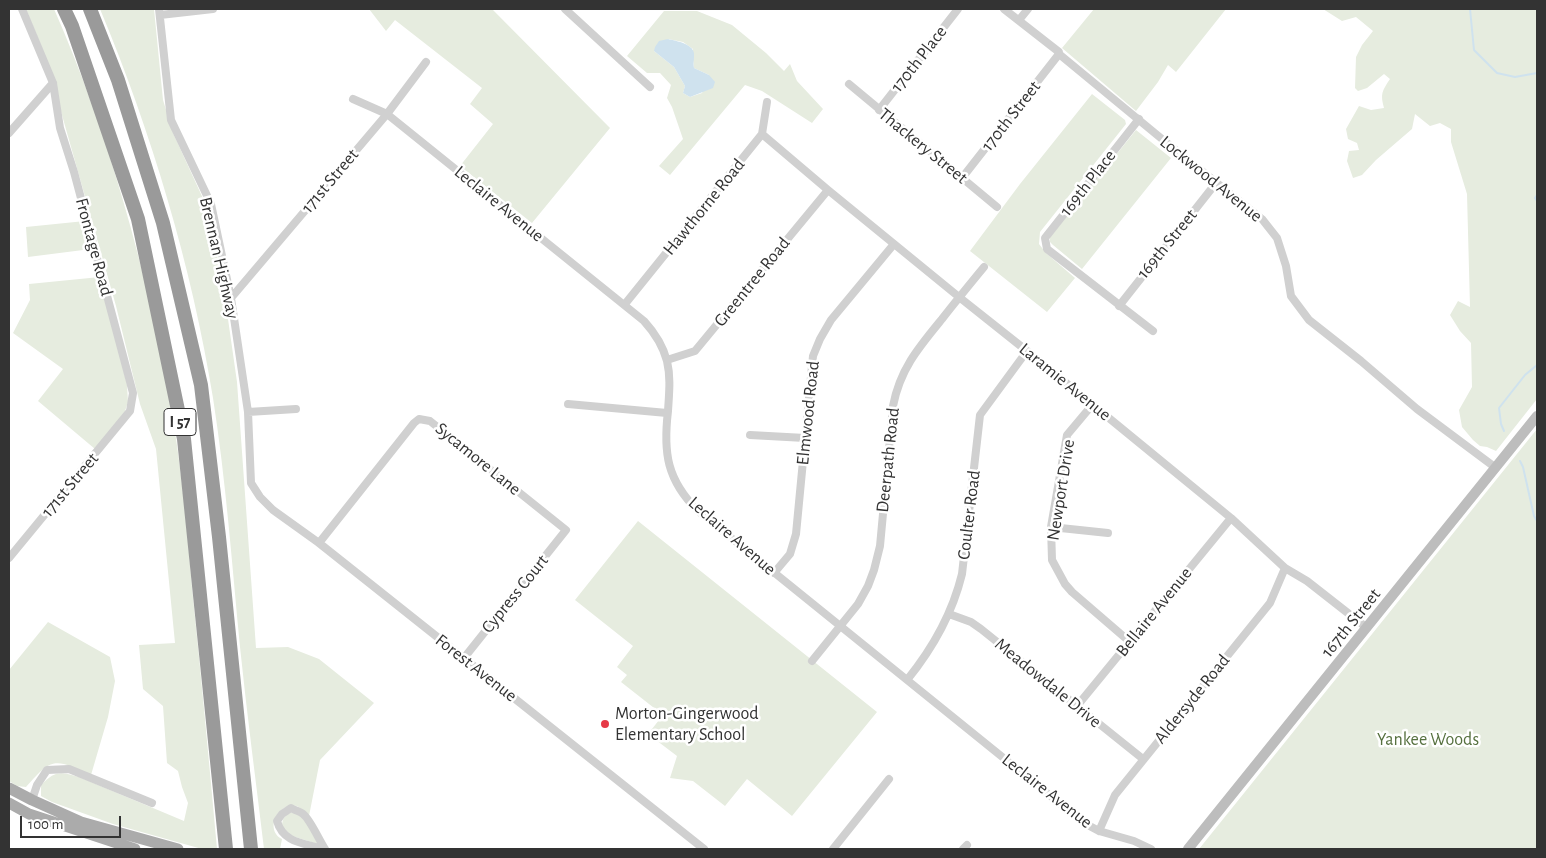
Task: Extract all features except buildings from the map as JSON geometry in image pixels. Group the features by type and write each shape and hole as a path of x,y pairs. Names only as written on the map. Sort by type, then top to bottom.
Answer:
{"highway":[{"name":"I 57","path":"64,9 72,26 138,220 184,439 226,849"},
{"name":"I 57","path":"90,9 118,80 163,223 200,385 220,547 250,849"}],"main road":[{"name":"167th Street","path":"1188,849 1537,416"},
{"path":"9,788 81,822 178,849"},
{"path":"9,803 30,814 135,849"}],"street":[{"name":"Frontage Road","path":"22,9 53,83 60,128 74,172 133,393 130,412"},
{"path":"160,12 213,9"},
{"path":"565,9 650,87"},
{"name":"170th Place","path":"879,110 958,9"},
{"name":"Lockwood Avenue","path":"1004,9 1262,219 1277,238 1286,266 1291,296 1309,320 1417,409 1496,468"},
{"path":"1019,20 1028,9"},
{"name":"Brennan Highway","path":"160,12 171,120 211,204 231,298 248,412 251,483"},
{"name":"170th Street","path":"962,178 1059,54"},
{"name":"171st Street","path":"231,298 387,114 426,62"},
{"path":"9,133 53,83"},
{"name":"Thackery Street","path":"848,84 997,207"},
{"name":"Leclaire Avenue","path":"353,99 387,114 644,320 667,360 670,390 666,443 668,463 684,495 698,510 1084,823 1099,831 1134,841 1150,849"},
{"path":"762,134 766,102"},
{"name":"169th Place","path":"1119,306 1047,249 1044,238 1139,119"},
{"name":"Laramie Avenue","path":"762,134 828,190 1027,350 1231,518 1285,568 1307,582 1367,628"},
{"name":"Hawthorne Road","path":"625,304 762,134"},
{"name":"169th Street","path":"1119,306 1216,183"},
{"name":"Greentree Road","path":"667,360 695,351 828,190"},
{"name":"Elmwood Road","path":"774,573 790,554 794,543 813,356 831,320 894,244"},
{"name":"Deerpath Road","path":"812,661 863,597 871,579 880,546 893,406 903,372 917,348 984,267"},
{"path":"1119,306 1152,331"},
{"name":"Coulter Road","path":"907,680 931,648 949,614 962,574 980,415 1027,350"},
{"path":"568,404 667,413"},
{"name":"Newport Drive","path":"1092,404 1067,435 1051,527 1052,560 1065,584 1072,592 1130,642"},
{"path":"248,412 296,409"},
{"name":"171st Street","path":"9,558 130,412"},
{"name":"Sycamore Lane","path":"319,543 419,419 430,420 566,530"},
{"path":"750,435 805,438"},
{"name":"Forest Avenue","path":"251,483 260,497 273,510 319,543 704,849"},
{"name":"Bellaire Avenue","path":"1077,706 1231,518"},
{"path":"1051,527 1108,533"},
{"name":"Cypress Court","path":"464,658 566,530"},
{"name":"Aldersyde Road","path":"1099,831 1115,795 1270,603 1285,568"},
{"name":"Meadowdale Drive","path":"949,614 971,622 981,629 1143,759"},
{"path":"32,800 36,785 47,770 69,769 152,803"},
{"path":"833,849 889,779"},
{"path":"291,808 303,814 311,824 324,849 287,838 279,829 277,821 282,814 291,808"}],"green space":[{"path":"26,9 54,9 74,56 109,154 138,254 150,305 171,406 181,474 217,849 202,849 113,824 52,802 41,796 41,785 51,777 63,773 79,777 184,821 188,803 178,771 167,763 163,706 143,689 139,645 175,643 156,449 140,404 116,306 45,55"},
{"path":"100,9 154,9 163,100 173,133 206,205 218,259 237,382 256,648 288,647 319,659 374,703 320,760 309,816 299,807 291,806 282,810 275,818 274,829 282,839 280,849 264,849 243,672 222,460 213,398 194,299 153,151 119,55"},
{"path":"369,9 493,9 610,128 532,223 460,166 493,124 470,104 482,88 395,20 386,31"},
{"path":"1094,9 1226,9 1176,72 1168,65 1136,111 1062,48"},
{"path":"1323,9 1537,9 1537,399 1496,451 1480,446 1473,440 1462,427 1459,410 1472,387 1471,343 1460,331 1450,315 1458,301 1470,307 1467,194 1451,142 1451,129 1440,123 1430,126 1415,114 1412,129 1376,160 1362,175 1353,178 1347,161 1349,151 1359,150 1357,143 1348,139 1346,129 1359,106 1371,110 1384,108 1382,93 1390,79 1384,74 1367,88 1358,91 1355,88 1356,57 1362,45 1373,31 1356,17 1342,21"},
{"path":"664,11 697,11 732,25 766,53 784,71 790,64 797,81 823,109 812,123 762,91 745,85 670,175 659,166 683,139 667,98 671,85 660,73 647,73 627,56","holes":["668,39 683,42 693,49 694,68 709,75 702,93 690,97 683,93 685,86 674,67 654,51"]},
{"path":"1092,94 1125,120 1126,124 1040,232 1039,244 1046,253 1075,278 1047,312 970,251 1020,184"},
{"path":"1136,130 1171,158 1082,269 1050,242 1050,237"},
{"path":"85,221 91,249 28,257 26,227"},
{"path":"100,277 127,385 128,402 124,414 95,449 38,401 63,369 13,333 30,300 29,284"},
{"name":"Yankee Woods","path":"1537,429 1537,849 1199,849"},
{"path":"638,521 877,712 792,816 747,779 725,806 693,781 670,778 677,756 648,734 663,715 621,682 627,675 617,667 633,646 575,600"},
{"path":"48,622 110,657 115,681 108,717 91,775 69,766 55,763 42,770 26,787 17,786 9,781 9,670"},
{"path":"294,812 304,818 318,844 292,836 282,827 285,817"}],"water":[{"path":"668,39 685,44 692,49 694,52 694,68 709,75 715,82 713,88 690,97 683,93 685,86 674,67 654,51 659,41"}],"waterway":[{"path":"1470,9 1474,50 1497,73 1515,77 1537,73 1537,65"},
{"path":"1537,195 1535,198 1537,201"},
{"path":"1504,431 1499,408 1525,375 1537,365"},
{"path":"1520,461 1534,516 1537,521"}],"place":[{"name":"Morton-Gingerwood Elementary School","path":"605,724"}]}
